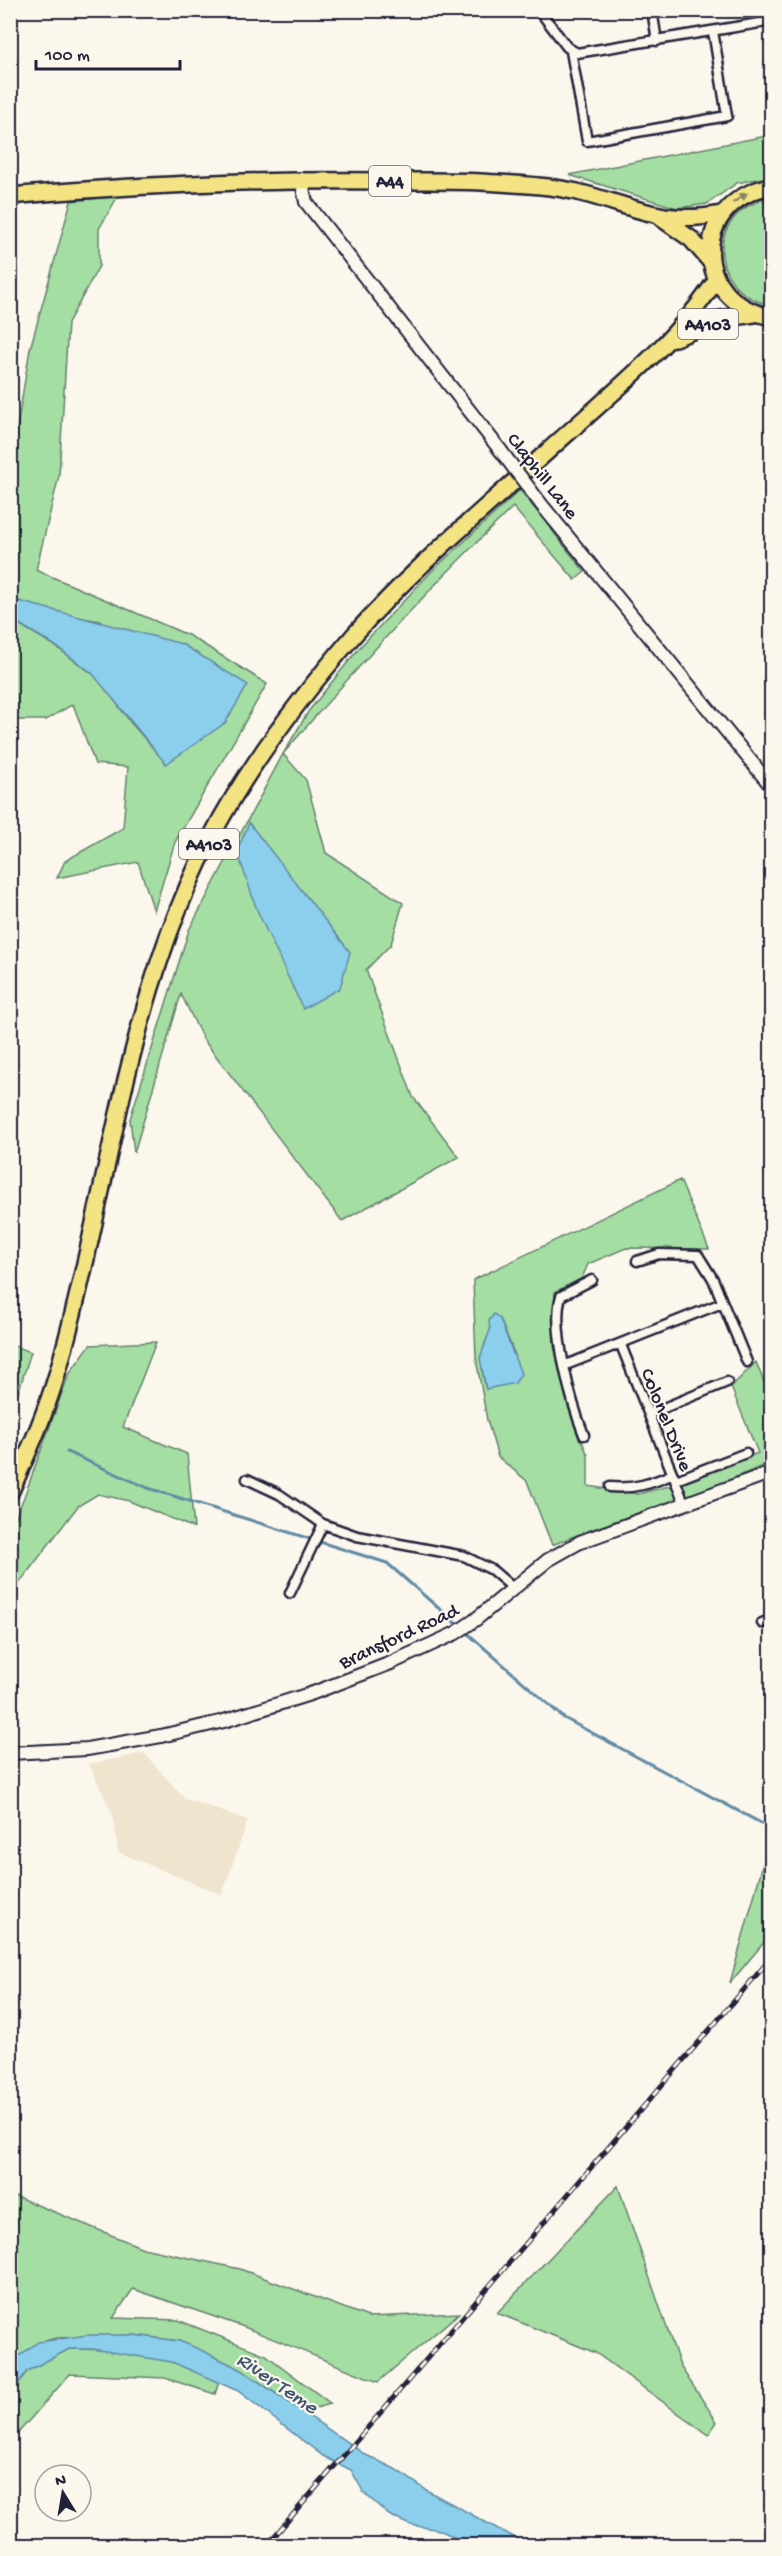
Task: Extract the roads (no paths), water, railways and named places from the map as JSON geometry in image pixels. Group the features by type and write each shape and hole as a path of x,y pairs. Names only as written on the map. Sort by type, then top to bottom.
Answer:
{"highway":[{"name":"A44","path":"10,196 209,182 301,179 534,185 582,193 660,217 692,220 721,214"},
{"path":"771,186 754,189 735,199 721,214 714,229 710,261 716,280 738,306 754,314 771,317"},
{"name":"A44","path":"660,217 691,239 710,261"},
{"name":"A4103","path":"10,1493 34,1440 57,1372 144,1005 191,881 233,798 299,701 356,633 416,571 664,344 697,308 716,280"},
{"name":"A4103","path":"664,344 691,330 721,320 754,314"}],"street":[{"path":"539,10 571,51 587,141 643,133 727,116 713,31"},
{"path":"652,10 657,41"},
{"path":"571,51 586,54 771,21"},
{"name":"Claphill Lane","path":"301,179 306,202 541,504 771,787"},
{"path":"637,1261 659,1254 698,1254 713,1279 747,1362"},
{"path":"584,1435 576,1414 559,1342 558,1311 561,1296 592,1280"},
{"path":"566,1365 722,1303"},
{"name":"Colonel Drive","path":"621,1345 685,1505"},
{"path":"649,1414 727,1383"},
{"path":"610,1487 643,1486 746,1453"},
{"name":"Bransford Road","path":"10,1753 87,1749 161,1736 224,1721 313,1693 391,1663 456,1633 571,1546 771,1472"},
{"path":"247,1479 279,1494 323,1524 357,1536 464,1556 492,1570 513,1588"},
{"path":"290,1593 323,1524"},
{"path":"762,1623 771,1619"}],"water":[{"path":"11,599 182,644 248,685 225,723 166,764 92,673 53,644 11,619"},
{"path":"249,823 350,952 340,988 303,1009 257,910 237,851"},
{"path":"494,1314 500,1319 521,1374 515,1383 486,1389 480,1358 490,1330 489,1321"},
{"path":"87,2335 133,2335 179,2341 201,2350 240,2369 366,2455 395,2469 428,2491 528,2545 469,2545 440,2530 411,2525 389,2515 364,2493 351,2470 323,2456 238,2391 172,2362 93,2349 69,2349 27,2371 11,2394 11,2362 38,2342"}],"waterway":[{"path":"67,1452 148,1488 387,1563 460,1627"},
{"path":"465,1631 564,1718 772,1829"}],"railway":[{"path":"266,2546 772,1957"}],"water label":[{"name":"River Teme","path":"278,2382"}]}
